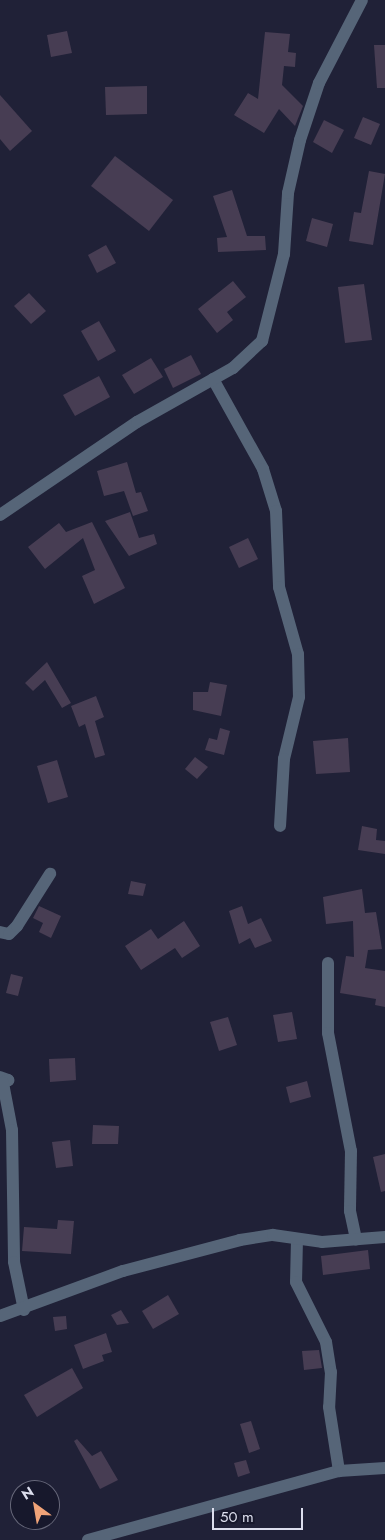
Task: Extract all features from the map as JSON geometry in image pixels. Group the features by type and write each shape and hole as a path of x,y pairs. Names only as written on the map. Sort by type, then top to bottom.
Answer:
{"street":[{"path":"0,515 136,422 213,380 262,341 284,254 288,193 300,140 319,83 362,0"},
{"path":"213,380 263,469 276,511 279,587 298,654 299,698 284,759 280,826"},
{"path":"0,932 9,934 17,926 50,874"},
{"path":"328,963 328,1033 351,1151 350,1211 356,1239"},
{"path":"0,1077 8,1080 4,1083 12,1130 14,1262 24,1310"},
{"path":"0,1316 24,1310 175,1255 272,1235 297,1239 385,1237"},
{"path":"297,1239 296,1282 329,1357 329,1407 339,1471"},
{"path":"88,1540 339,1471 385,1468"}],"building":[{"path":"67,31 72,53 51,57 47,35"},
{"path":"265,32 290,34 288,52 296,53 295,67 284,66 282,85 303,106 295,126 279,109 264,133 234,115 248,93 258,99"},
{"path":"374,45 385,45 385,88 377,88"},
{"path":"147,86 147,114 106,115 105,87"},
{"path":"0,95 32,131 10,151 0,139"},
{"path":"363,117 380,124 371,145 354,138"},
{"path":"324,120 344,130 332,153 313,142"},
{"path":"115,156 173,200 149,231 91,186"},
{"path":"369,171 385,174 373,245 349,241 354,212 361,213"},
{"path":"232,190 247,236 265,236 266,250 218,252 217,238 227,237 213,196"},
{"path":"312,218 333,224 327,247 306,241"},
{"path":"106,245 116,263 97,273 88,255"},
{"path":"233,281 246,297 227,312 233,320 217,333 198,309"},
{"path":"364,284 372,340 345,343 338,287"},
{"path":"29,293 46,311 31,324 14,306"},
{"path":"99,321 116,351 98,361 81,331"},
{"path":"191,355 201,374 173,388 164,369"},
{"path":"151,358 163,377 134,394 122,375"},
{"path":"99,376 110,397 75,416 63,395"},
{"path":"127,462 136,493 141,492 148,511 133,516 124,491 104,496 97,471"},
{"path":"130,512 139,538 154,534 157,544 129,556 105,521"},
{"path":"92,522 125,588 94,604 82,576 95,570 83,538 45,569 28,547 59,523 66,532"},
{"path":"248,538 258,559 239,568 229,547"},
{"path":"47,662 71,703 62,708 45,680 33,691 25,683"},
{"path":"210,682 227,685 221,716 193,710 193,692 208,692"},
{"path":"96,696 104,717 95,721 105,755 95,758 85,724 79,727 71,706"},
{"path":"220,728 230,731 224,755 205,750 209,738 217,740"},
{"path":"348,738 350,772 316,774 313,741"},
{"path":"195,757 208,767 197,779 185,769"},
{"path":"57,760 68,797 48,803 37,766"},
{"path":"362,826 377,829 376,840 385,841 385,854 358,850"},
{"path":"131,881 146,884 143,896 128,894"},
{"path":"362,889 365,913 376,912 382,949 368,950 365,968 385,971 385,1007 375,1005 376,999 340,993 346,956 354,957 353,921 326,924 323,897"},
{"path":"39,906 61,916 51,938 39,932 43,923 33,918"},
{"path":"242,906 248,924 261,918 272,941 255,948 250,938 239,944 229,911"},
{"path":"184,921 200,946 182,958 175,948 141,970 125,946 151,929 158,939"},
{"path":"11,974 23,977 18,996 6,993"},
{"path":"292,1012 297,1039 278,1042 273,1015"},
{"path":"228,1017 237,1045 219,1051 210,1022"},
{"path":"75,1058 76,1080 50,1082 49,1059"},
{"path":"307,1081 311,1097 290,1103 286,1087"},
{"path":"93,1125 119,1126 118,1144 92,1144"},
{"path":"70,1140 73,1166 56,1168 52,1142"},
{"path":"385,1154 385,1191 381,1192 373,1157"},
{"path":"58,1220 74,1221 71,1254 22,1251 24,1227 57,1229"},
{"path":"368,1250 370,1269 323,1275 321,1256"},
{"path":"168,1295 179,1314 153,1329 142,1311"},
{"path":"121,1310 129,1323 117,1325 111,1315"},
{"path":"66,1316 67,1329 55,1331 53,1317"},
{"path":"106,1333 112,1352 102,1355 104,1361 83,1369 74,1345"},
{"path":"319,1350 322,1368 304,1370 302,1351"},
{"path":"72,1368 83,1388 37,1417 24,1395"},
{"path":"251,1421 260,1449 249,1453 240,1424"},
{"path":"77,1439 92,1456 101,1451 118,1480 100,1489 74,1441"},
{"path":"246,1460 250,1473 238,1477 234,1463"}]}
